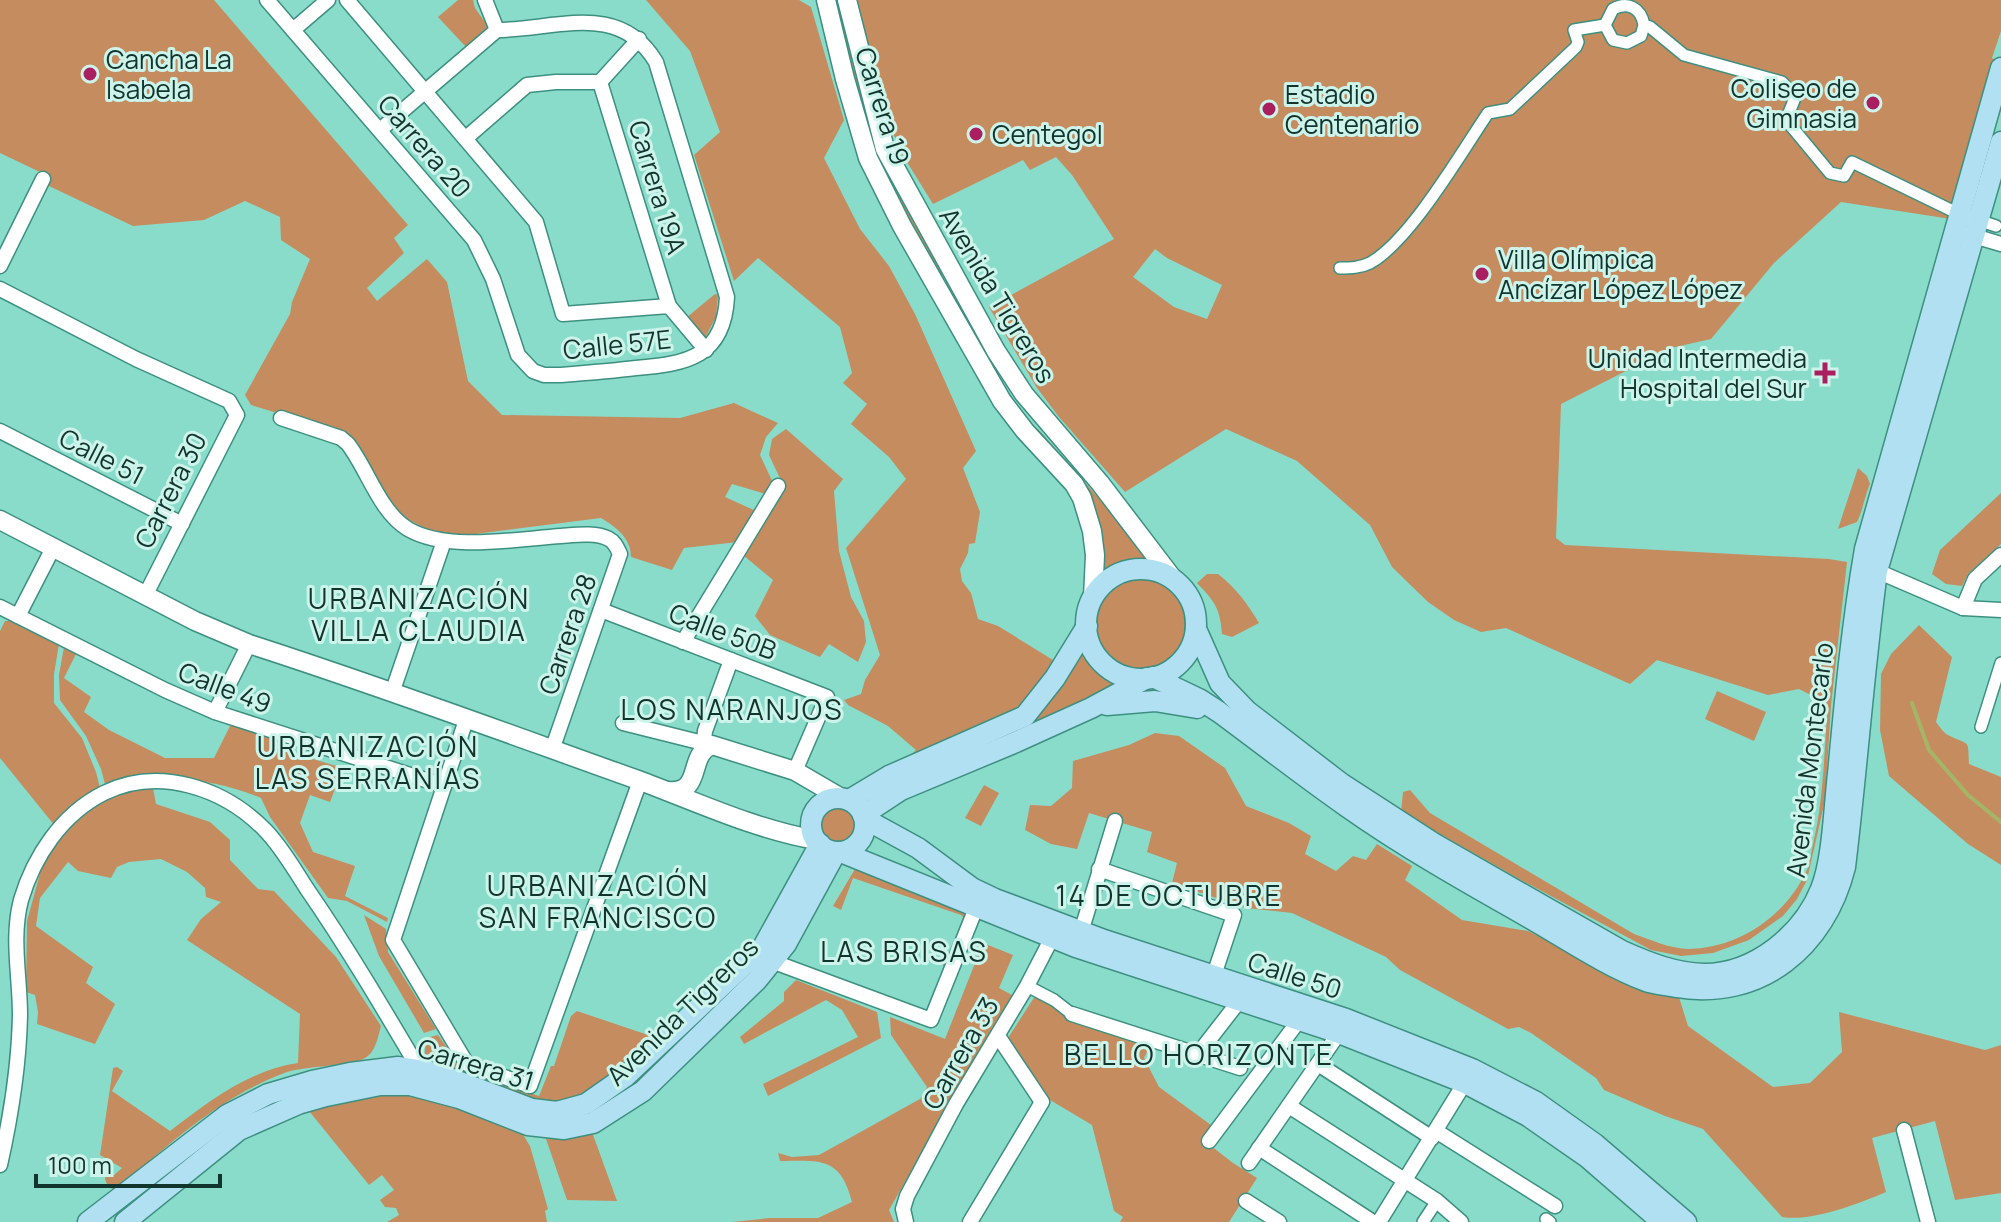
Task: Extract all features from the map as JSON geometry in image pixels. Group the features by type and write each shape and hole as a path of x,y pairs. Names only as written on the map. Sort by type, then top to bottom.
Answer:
{"main road":[{"name":"Avenida Montecarlo","path":"1196,629 1220,683 1247,711 1342,784 1433,843 1622,951 1655,966 1707,974 1766,956 1797,928 1812,908 1822,886 1832,830 1854,610 1865,549 2001,68"},
{"name":"Avenida Montecarlo","path":"1150,678 1199,699 1347,807 1427,859 1647,982 1698,989 1721,988 1752,981 1772,971 1812,938 1828,915 1840,888 1856,780 1877,571 1983,227 2001,142"},
{"path":"1087,626 1055,678 1025,716 889,776 860,807 862,839 855,846 828,847 811,824 814,813 826,801 860,807 1016,742 1171,670 1181,662 1189,652 1196,629 1191,601 1174,580 1146,569 1125,571 1106,581 1093,598 1087,626 1094,652 1108,667 1127,677 1150,678"},
{"path":"1091,708 1155,701 1176,702 1211,714 1267,748"},
{"name":"Calle 50","path":"860,807 888,831 918,848 972,888 987,907"},
{"name":"Calle 50","path":"828,847 1240,1000 1469,1076 1536,1102 1595,1144 1686,1222"},
{"name":"Avenida Tigreros","path":"125,1222 239,1130 298,1104 326,1096 380,1085 410,1085 459,1098 528,1125 564,1129 593,1123 643,1091 774,962 815,894 828,847"},
{"name":"Carrera 31","path":"88,1222 227,1115 268,1094 350,1073 398,1067 419,1069 544,1111 571,1110 598,1098 636,1067 763,947 828,847"},
{"name":"Calle 50","path":"1051,929 1081,932 1346,1019 1469,1076 1587,1157 1662,1222"}],"street":[{"name":"Carrera 20","path":"267,0 474,240 493,279 513,343"},
{"path":"293,30 328,0"},
{"path":"347,0 536,222 563,314 669,306 706,350"},
{"path":"485,0 497,30"},
{"name":"Carrera 19","path":"826,0 868,158 902,226 1002,401 1074,484 1082,498 1092,531 1095,555 1093,598"},
{"name":"Avenida Tigreros","path":"847,0 885,149 996,351 1024,394 1100,483 1174,580"},
{"path":"1625,5 1636,9 1643,17 1644,25 1637,39 1622,43 1610,37 1605,25 1609,13 1625,5"},
{"path":"380,130 497,30 596,22 624,30 639,39 600,82 527,85 466,138"},
{"path":"1340,268 1369,263 1389,249 1415,219 1488,113 1510,109 1576,47 1578,42 1574,30 1605,25"},
{"path":"1644,25 1684,55 1782,82 1795,98 1786,120 1830,173 1844,176 1852,162 1956,222 1983,227 2001,244"},
{"name":"Calle 57E","path":"513,343 526,365 544,375 673,365 706,350 715,341 724,323 727,297 721,271 656,62 639,39"},
{"name":"Carrera 19A","path":"600,82 669,306"},
{"path":"0,266 43,179"},
{"name":"Carrera 30","path":"0,289 136,359 229,401 235,407 237,415 145,596"},
{"path":"281,418 341,438 359,458 380,498 395,517 406,528 444,541 392,693"},
{"name":"Calle 51","path":"0,431 182,524"},
{"path":"683,642 778,486"},
{"name":"Calle 50","path":"0,520 195,621 249,644 780,833 828,847"},
{"name":"Carrera 28","path":"444,541 583,534 608,538 616,544 620,554 552,750"},
{"path":"18,616 53,548"},
{"path":"1963,608 1975,579 2001,555"},
{"path":"1877,571 1963,608 2001,610"},
{"name":"Calle 49","path":"0,607 215,712 444,786"},
{"name":"Calle 50B","path":"601,610 827,697 795,771"},
{"path":"215,712 249,644"},
{"path":"664,790 678,792 689,785 707,746 705,731 731,660"},
{"path":"1981,727 2001,663"},
{"path":"466,720 393,940 467,1064 530,1086 640,781"},
{"path":"623,723 795,771 860,807"},
{"path":"0,1165 19,1057 20,1011 15,963 20,904 27,882 58,828 93,799 134,783 163,782 196,786 219,796 265,829 320,907 419,1069"},
{"path":"1081,932 1115,821"},
{"path":"1099,869 1234,915 1214,975"},
{"path":"774,962 931,1020 987,907"},
{"name":"Carrera 33","path":"905,1215 907,1196 956,1104 1027,986 1051,929"},
{"path":"1027,986 1072,1014 1240,1068"},
{"path":"1198,1054 1240,1000"},
{"path":"1209,1141 1300,1019"},
{"path":"1249,1163 1339,1033"},
{"path":"970,1222 1042,1102 998,1036"},
{"path":"1318,1064 1555,1206"},
{"path":"1259,1148 1376,1222 1469,1076"},
{"path":"1289,1106 1437,1201 1461,1222"},
{"path":"1904,1130 1928,1222"},
{"path":"1246,1201 1279,1222"},
{"path":"1423,1222 1437,1201"}],"shaded area":[{"path":"0,0 214,0 408,225 394,238 404,253 367,288 377,301 427,259 447,282 468,381 502,415 680,418 734,403 778,423 766,437 760,455 774,485 769,495 732,484 725,497 756,511 738,542 684,548 672,570 631,557 625,539 601,518 460,536 433,532 407,519 391,503 358,447 340,432 251,405 245,395 290,314 310,259 281,240 280,217 245,201 204,220 133,226 49,186 42,173 0,153"},
{"path":"458,0 473,0 487,25 487,29 466,47 438,17"},
{"path":"646,0 799,0 811,7 844,120 824,158 860,229 889,266 915,314 976,451 963,468 980,512 975,543 969,544 960,569 962,581 971,593 978,619 998,626 1053,660 1038,691 1023,706 904,762 916,750 888,726 844,700 861,694 865,680 880,655 846,548 906,479 889,457 851,424 867,404 843,383 852,373 840,327 758,258 734,281 694,155 720,132 690,51"},
{"path":"834,0 838,0 883,161 943,274 939,276 874,151"},
{"name":"Villa Olímpica Ancízar López López","path":"847,0 2001,0 2001,31 1992,58 2001,64 1957,220 1841,202 1774,263 1711,339 1671,348 1561,404 1556,538 1565,545 1847,562 1831,705 1825,800 1807,880 1783,916 1749,940 1713,953 1681,956 1651,950 1401,812 1403,792 1410,790 1430,813 1634,934 1674,947 1706,948 1741,937 1771,917 1796,890 1805,874 1819,810 1828,704 1799,689 1768,695 1657,660 1630,684 1506,628 1481,632 1454,620 1428,602 1392,567 1370,525 1297,461 1226,429 1125,492 1037,388 989,307 1114,239 1072,175 1056,157 1030,170 1023,160 933,204 902,154 890,126 881,129","holes":["1155,249 1222,285 1207,319 1174,307 1133,277"]},
{"path":"715,294 718,295 716,317 705,338 686,318"},
{"path":"786,429 843,479 834,491 839,551 851,597 864,621 866,642 858,662 829,644 820,657 770,635 755,616 773,580 743,555 785,489 769,455 772,439"},
{"path":"1038,429 1152,559 1129,560 1103,570 1103,546 1094,509 1075,478 1035,431"},
{"path":"1858,468 1870,484 1857,522 1838,529"},
{"path":"2001,493 2001,544 1968,574 1962,586 1946,584 1932,574 1940,550"},
{"path":"1207,574 1218,574 1230,585 1246,602 1259,623 1232,637 1222,634 1216,606 1197,583"},
{"path":"1141,576 1159,580 1174,590 1184,605 1188,623 1184,641 1174,656 1159,666 1141,670 1123,666 1108,656 1098,641 1094,623 1098,605 1108,590 1123,580"},
{"path":"5,621 59,644 54,674 54,703 82,738 101,792 55,826 0,758 0,631"},
{"path":"1919,625 1952,657 1936,722 1946,734 1967,744 1969,764 2001,777 2001,865 1968,844 1889,776 1880,730 1881,674 1891,654"},
{"path":"64,647 76,654 64,678 91,697 84,712 109,730 165,758 214,758 233,720 280,737 276,748 343,768 330,802 310,795 300,823 313,852 355,866 345,896 388,918 387,922 347,901 328,898 270,817 261,798 221,785 185,780 106,788 86,736 60,700 59,675"},
{"path":"1079,652 1098,671 1119,685 1014,736 1052,697"},
{"path":"1717,691 1766,712 1754,741 1705,719"},
{"path":"1155,733 1179,736 1225,768 1246,806 1289,823 1311,836 1305,854 1336,871 1353,856 1366,860 1377,844 1412,866 1405,880 1462,920 1528,931 1639,986 1678,994 1688,1026 1773,1087 1810,1083 1842,1052 1839,1012 1985,1050 2001,1045 2001,1193 1955,1200 1935,1121 1872,1138 1886,1192 1820,1214 1782,1217 1703,1129 1604,1090 1596,1078 1531,1033 1519,1027 1508,1029 1400,970 1386,957 1292,913 1246,908 1172,883 1177,863 1147,852 1152,832 1089,813 1077,849 1051,844 1025,830 1030,805 1051,806 1072,788 1073,761 1129,745"},
{"path":"984,785 999,793 981,826 965,818"},
{"path":"133,787 153,788 156,804 210,822 230,840 230,860 258,889 274,891 336,957 381,1026 374,1048 365,1058 287,1072 262,1082 196,1123 116,1190 108,1187 106,1173 113,1176 122,1168 100,1155 113,1068 123,1071 112,1091 170,1131 246,1080 298,1063 300,1014 187,940 201,919 221,902 206,897 205,888 187,872 161,859 129,862 117,867 111,878 78,871 68,862 40,898 36,926 93,967 86,983 115,1004 95,1044 37,1024 35,995 26,992 27,921 45,855 61,832 93,802"},
{"path":"839,807 852,812 857,825 852,838 839,843 826,838 821,825 826,812"},
{"path":"855,869 963,910 967,915 945,969 942,964 947,962 963,917 853,878 841,910 833,906"},
{"path":"364,915 386,929 388,952 436,1029 424,1033 379,956"},
{"path":"983,943 1013,955 999,988 1012,995 889,1210 894,1222 732,1222 818,1218 852,1202 841,1176 834,1169 817,1162 780,1161 778,1153 792,1157 819,1155 920,1099 927,1087 891,1035 890,1017 945,1039"},
{"path":"796,980 877,1012 881,1038 768,1096 763,1084 858,1037 842,1010 826,1000 744,1044 740,1037 784,1001 784,992"},
{"path":"1035,996 1054,1004 1071,1020 1149,1048 1144,1058 1159,1087 1211,1125 1202,1139 1257,1178 1229,1222 1120,1222 1123,1217 1114,1211 1092,1125 1040,1094 1006,1041"},
{"path":"577,1011 654,1037 592,1091 569,1100 536,1099 424,1062 426,1038 438,1035 464,1071 539,1096 551,1066 554,1066 571,1016"},
{"path":"408,1093 519,1128 530,1146 548,1209 545,1211 547,1222 387,1222 399,1215 396,1208 385,1207 380,1200 394,1190 382,1175 369,1185 305,1106"},
{"path":"592,1132 617,1201 567,1200 545,1136"}],"waterway":[{"path":"1912,703 1929,750 1968,795 2001,822"}],"place":[{"name":"Cancha La Isabela","path":"90,74"},
{"name":"Coliseo de Gimnasia","path":"1873,103"},
{"name":"Estadio Centenario","path":"1269,109"},
{"name":"Centegol","path":"976,134"},
{"name":"Villa Olímpica Ancízar López López","path":"1482,274"},
{"name":"Unidad Intermedia Hospital del Sur","path":"1825,373"}],"district":[{"name":"URBANIZACIÓN VILLA CLAUDIA","path":"419,614"},
{"name":"LOS NARANJOS","path":"732,709"},
{"name":"URBANIZACIÓN LAS SERRANÍAS","path":"368,762"},
{"name":"14 DE OCTUBRE","path":"1169,895"},
{"name":"URBANIZACIÓN SAN FRANCISCO","path":"598,901"},
{"name":"LAS BRISAS","path":"904,951"},
{"name":"BELLO HORIZONTE","path":"1199,1054"}]}
